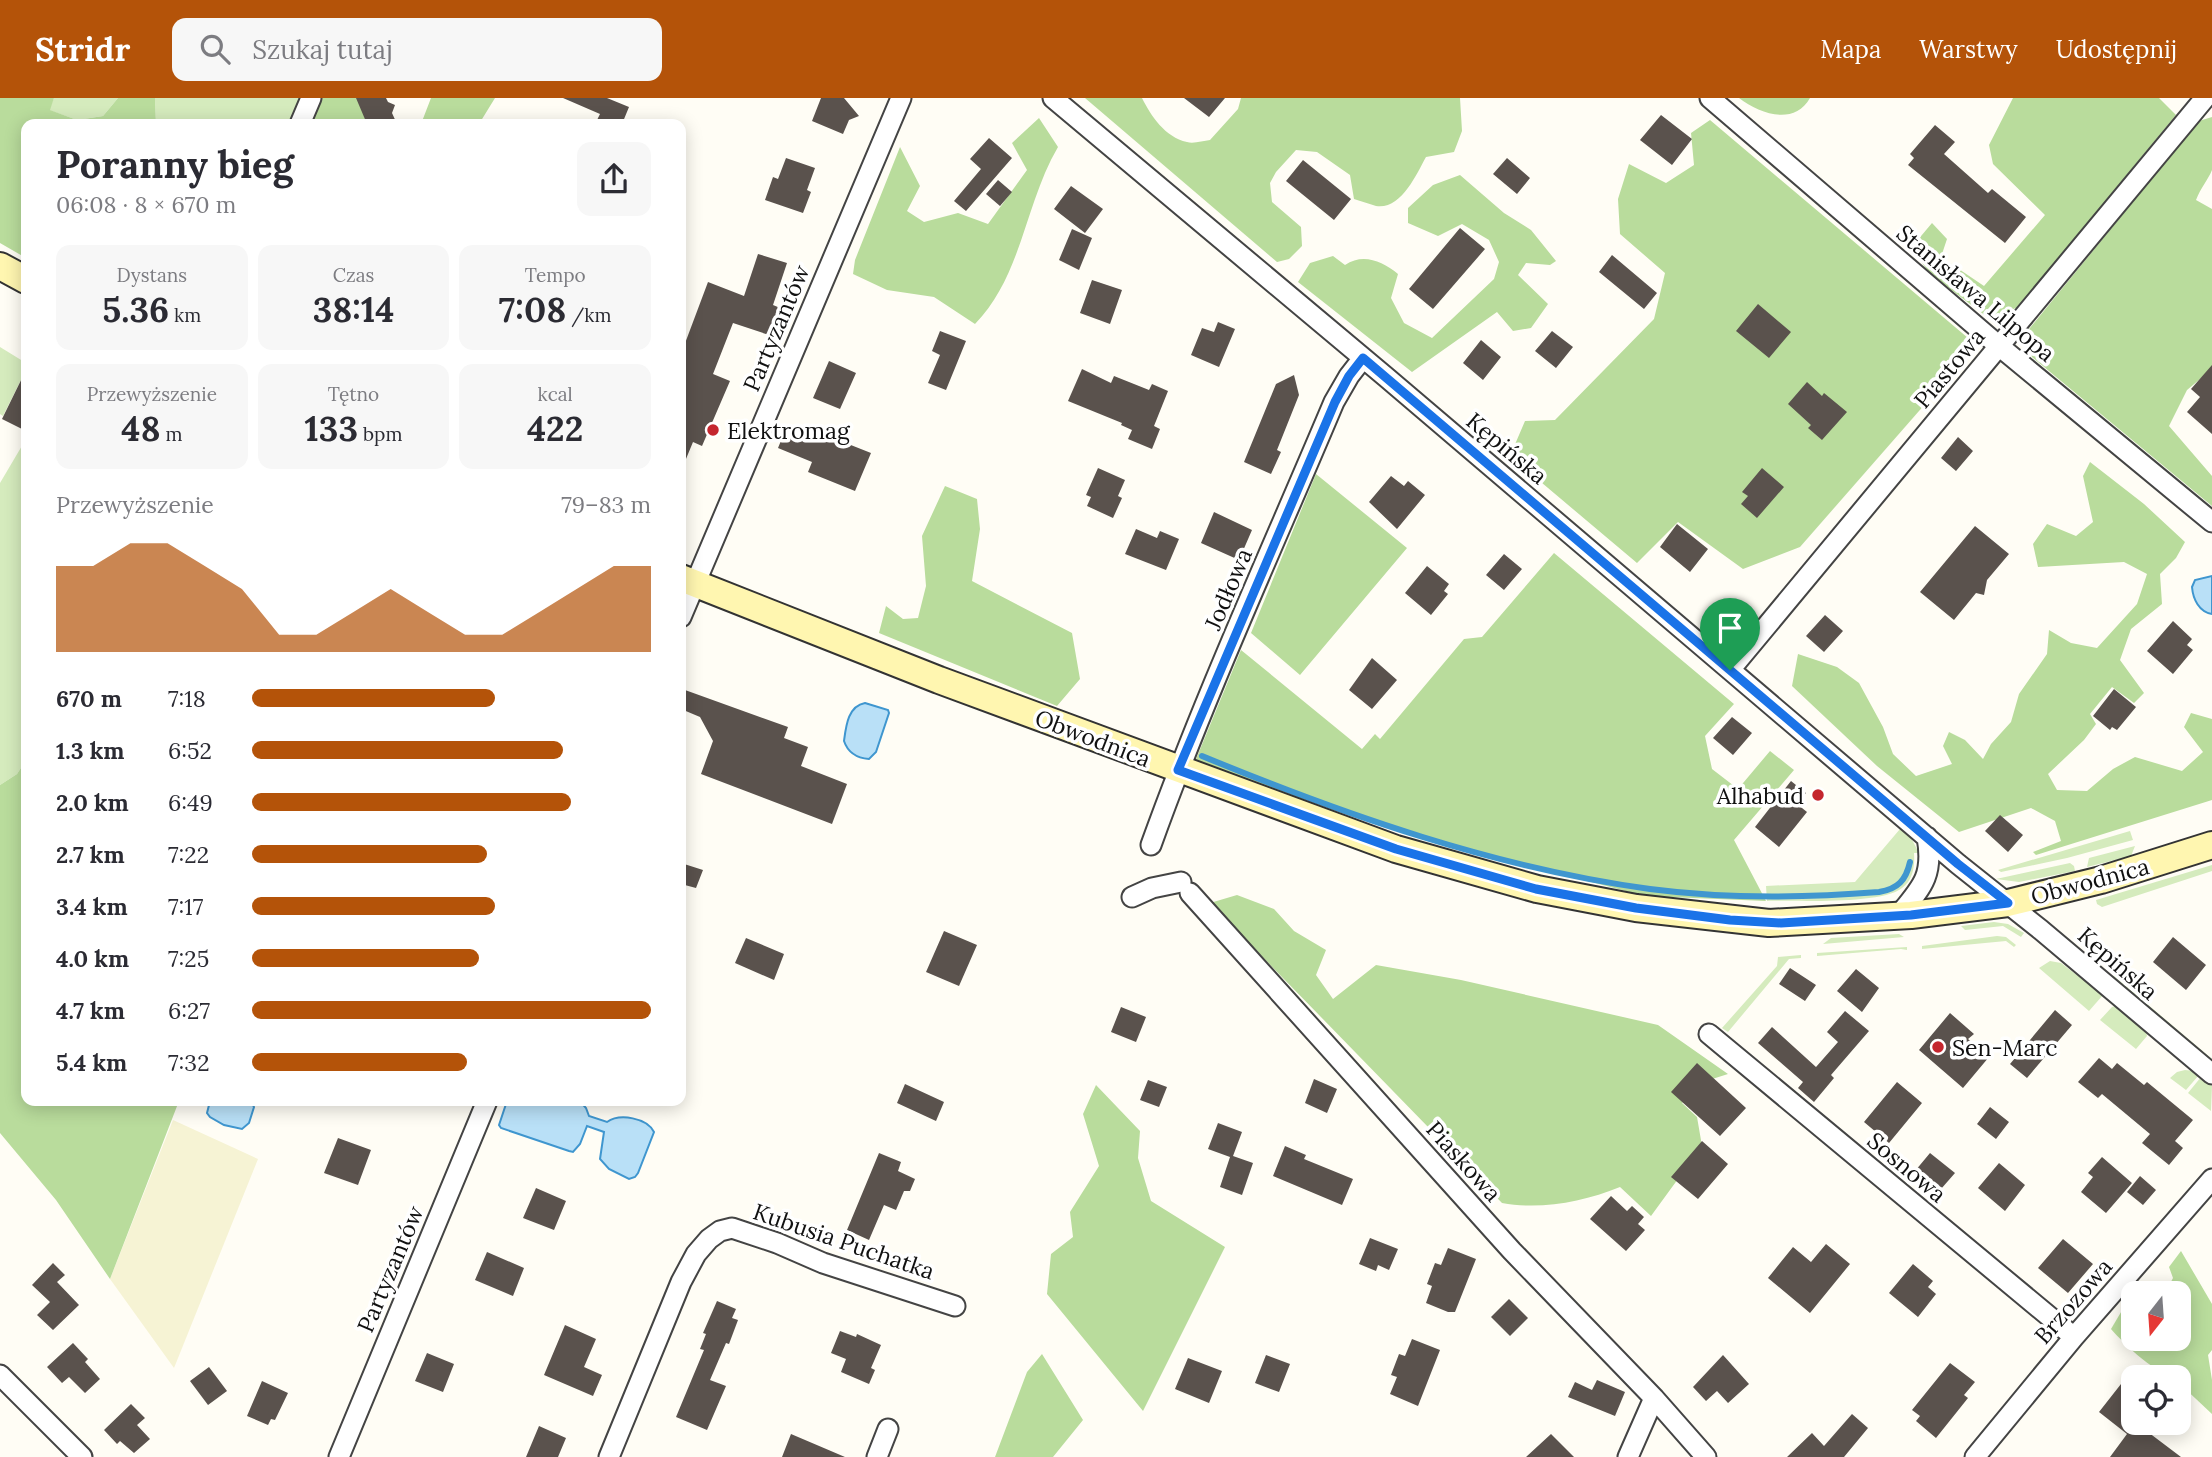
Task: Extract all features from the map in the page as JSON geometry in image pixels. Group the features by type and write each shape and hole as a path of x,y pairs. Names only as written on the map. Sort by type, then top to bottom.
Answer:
{"main road":[{"path":"0,266 21,277"},
{"name":"Obwodnica","path":"687,581 939,680 1396,849 1536,889 1587,900 1769,923 1898,916 2008,903 2136,870 2212,845"}],"street":[{"path":"302,119 310,98"},
{"name":"Partyzantów","path":"687,581 901,98"},
{"name":"Kępińska","path":"1053,98 1927,837 2212,1074"},
{"name":"Stanisława Lilpopa","path":"1710,98 1999,346 2212,522"},
{"name":"Piastowa","path":"1730,670 2205,98"},
{"name":"Jodłowa","path":"1151,845 1178,770 1335,402 1349,376 1363,358"},
{"path":"1898,916 1927,877 1930,856 1927,837"},
{"name":"Piaskowa","path":"1132,897 1152,888 1185,887 1512,1251 1654,1398 1706,1457"},
{"name":"Sosnowa","path":"1709,1034 2074,1337"},
{"name":"Partyzantów","path":"339,1457 484,1106"},
{"name":"Brzozowa","path":"1975,1457 2074,1337 2212,1179"},
{"name":"Kubusia Puchatka","path":"609,1457 681,1282 696,1254 720,1231 732,1228 777,1243 823,1263 955,1306"},
{"path":"0,1375 82,1457"},
{"path":"1628,1457 1654,1398"},
{"path":"877,1457 888,1429"}],"shaded area":[{"path":"173,1120 258,1159 174,1368 110,1279"}],"green space":[{"path":"0,98 54,98 50,110 74,119 21,119 21,255 0,243"},
{"path":"54,98 118,98 103,116 74,119 49,110"},
{"path":"118,98 155,98 156,119 84,119 103,116"},
{"path":"155,98 303,98 294,119 156,119"},
{"path":"319,98 380,98 366,119 311,119"},
{"path":"431,98 495,98 482,119 423,119"},
{"path":"1085,98 1142,98 1154,119 1165,131 1189,143 1210,140 1238,109 1241,98 1460,98 1462,131 1454,152 1426,157 1407,190 1393,203 1385,206 1354,199 1350,175 1317,152 1296,150 1270,183 1272,202 1301,227 1302,246 1289,259 1277,262"},
{"path":"1739,98 1810,98 1803,107 1786,115 1757,109"},
{"path":"2013,98 2159,98 2176,115 2018,307 1990,319 1930,274 1911,248 1932,223 1947,239 1941,257 1984,286 2045,215 1993,164 1989,145"},
{"path":"2212,117 2212,170 2196,200 2212,209 2212,369 2187,390 2169,426 2212,476 2212,506 2032,357 2025,334 2199,121"},
{"path":"1039,118 1058,147 1003,284 991,305 975,324 934,297 887,290 853,274 855,260 900,147 920,186 907,211 924,222 958,213 988,224 1027,170 1012,143"},
{"path":"1710,120 1968,338 1968,355 1800,547 1743,569 1678,522 1637,563 1510,456 1525,421 1555,420 1654,319 1665,273 1620,234 1618,199 1629,164 1666,183 1694,165 1691,133"},
{"path":"1460,175 1504,213 1531,230 1556,261 1550,265 1526,263 1518,275 1548,304 1531,328 1513,331 1497,312 1412,372 1298,282 1310,263 1333,256 1345,265 1365,259 1379,262 1398,274 1391,298 1404,323 1432,338 1494,279 1499,262 1489,240 1462,224 1438,236 1408,223 1408,208 1433,185"},
{"path":"0,347 21,360 21,380 3,416 0,414"},
{"path":"21,447 21,768 17,774 0,785 0,483"},
{"path":"2090,462 2144,504 2185,542 2176,558 2160,574 2162,604 2131,629 2120,660 2144,693 2134,703 2112,687 2090,714 2096,724 2084,740 2048,774 2057,790 2087,791 2113,769 2135,757 2182,771 2203,752 2184,727 2191,713 2212,719 2212,800 2036,855 2033,852 2061,841 2055,821 2031,808 1959,832 1877,766 1792,686 1798,654 1837,667 1859,683 1883,727 1893,754 1916,776 1952,764 1943,746 1949,732 1965,740 1983,759 1991,744 2011,722 2019,694 2047,654 2049,630 2071,643 2097,648 2137,604 2147,574 2124,562 2038,567 2033,544 2047,524 2076,536 2093,522 2083,476"},
{"path":"1316,474 1407,548 1300,675 1251,633"},
{"path":"945,486 977,499 980,529 972,581 1072,633 1080,679 1057,706 879,633 886,606 903,619 918,618 926,586 922,536"},
{"path":"1554,553 1734,704 1705,736 1712,769 1738,789 1770,751 1794,770 1734,840 1766,901 1645,896 1423,838 1194,764 1241,650 1362,749 1375,734 1380,739 1464,639 1482,637"},
{"path":"21,768 21,1106 177,1106 110,1279 56,1200 0,1133 0,785 17,774"},
{"path":"1900,829 1909,834 1919,853 1914,853 1909,881 1902,888 1876,897 1858,899 1767,901 1766,886 1855,882"},
{"path":"2130,831 2133,840 2067,858 2001,872 1998,870"},
{"path":"2135,846 2131,856 2087,867 2089,858"},
{"path":"2070,863 2075,871 2019,882 1996,879"},
{"path":"2212,865 2212,871 2102,907 2097,904 2096,900"},
{"path":"1237,895 1274,909 1294,931 1326,950 1316,975 1333,999 1376,965 1461,980 1658,1025 1728,1074 1706,1081 1682,1103 1697,1117 1702,1146 1651,1216 1620,1187 1562,1203 1532,1206 1502,1203 1210,903"},
{"path":"1994,922 2008,924 2024,933 2021,937 2003,926 1965,930 1961,926"},
{"path":"1899,934 1904,937 1823,944 1831,938"},
{"path":"2006,937 2016,945 2014,947 2006,941 1922,949 1922,946"},
{"path":"1907,947 1907,950 1817,956 1817,953"},
{"path":"1801,955 1801,958 1789,959 1728,1032 1722,1028 1777,966 1778,957"},
{"path":"2050,961 2061,963 2103,995 2089,1011 2039,968"},
{"path":"2113,975 2212,1059 2212,1063 2116,982"},
{"path":"2116,1006 2146,1031 2147,1036 2136,1049 2100,1020"},
{"path":"2185,1070 2199,1075 2186,1090 2170,1078"},
{"path":"2201,1077 2212,1086 2211,1111 2188,1093"},
{"path":"1096,1085 1140,1131 1138,1158 1151,1201 1225,1247 1143,1411 1047,1294 1051,1254 1073,1237 1070,1212 1099,1166 1083,1114"},
{"path":"2181,1251 2212,1304 2212,1350 2208,1355 2212,1380 2212,1414 2191,1394 2191,1365 2151,1365 2133,1351 2191,1351 2191,1281 2171,1281 2169,1267"},
{"path":"2121,1312 2121,1339 2111,1329"},
{"path":"1042,1354 1083,1420 1053,1457 995,1457 1027,1372"}],"water":[{"path":"2212,576 2212,614 2204,611 2198,604 2192,587 2195,580"},
{"path":"865,703 888,710 889,713 876,752 869,759 854,754 844,741 851,712"},
{"path":"209,1106 254,1107 249,1123 242,1129 224,1125 207,1113"},
{"path":"505,1106 584,1106 589,1116 607,1122 612,1119 633,1118 646,1123 654,1132 638,1173 629,1179 609,1169 600,1159 604,1132 587,1126 580,1144 573,1152 501,1128 499,1125"}],"building":[{"path":"356,98 386,98 395,105 392,113 395,119 365,119"},
{"path":"563,98 607,98 629,107 624,119 598,119 600,114"},
{"path":"821,98 844,98 859,116 849,120 843,134 812,121"},
{"path":"1184,98 1225,98 1209,117"},
{"path":"1661,115 1692,139 1672,165 1640,140"},
{"path":"1935,125 1955,142 1944,154 1988,193 1992,189 2026,217 2005,243 1908,165 1914,158 1910,154"},
{"path":"989,138 1012,158 966,211 954,201 981,169 970,159"},
{"path":"786,158 815,168 807,190 811,192 803,213 765,200 773,177 778,179"},
{"path":"1507,158 1530,178 1517,194 1493,174"},
{"path":"1303,160 1351,199 1334,220 1286,181"},
{"path":"998,180 1012,192 1000,206 986,194"},
{"path":"1071,186 1103,209 1085,233 1054,209"},
{"path":"1460,228 1485,249 1433,309 1409,289"},
{"path":"1072,229 1092,238 1079,270 1059,260"},
{"path":"758,254 787,263 773,305 785,310 775,337 733,323 713,374 730,381 702,446 693,442 686,459 686,341 708,282 744,296"},
{"path":"1612,255 1657,293 1644,309 1599,272"},
{"path":"1092,280 1122,290 1110,324 1080,313"},
{"path":"1758,304 1791,332 1769,358 1736,331"},
{"path":"1218,322 1235,329 1219,367 1191,355 1202,328 1214,332"},
{"path":"940,331 966,341 946,390 928,383 940,355 932,351"},
{"path":"1552,331 1573,347 1556,368 1535,351"},
{"path":"1481,340 1501,357 1483,380 1463,363"},
{"path":"829,361 856,373 840,409 813,398"},
{"path":"2212,365 2212,434 2187,412 2200,397 2191,389"},
{"path":"1082,369 1111,383 1114,376 1149,390 1152,384 1168,391 1154,426 1160,429 1152,449 1128,439 1132,430 1121,425 1122,423 1068,401"},
{"path":"1294,375 1299,395 1277,450 1281,452 1271,474 1244,462 1276,384"},
{"path":"21,380 21,428 2,419"},
{"path":"1807,382 1822,396 1824,393 1847,412 1822,440 1808,428 1811,425 1788,404"},
{"path":"787,426 821,440 823,434 871,453 855,491 808,472 812,462 778,448"},
{"path":"1958,437 1973,451 1956,471 1941,458"},
{"path":"1098,468 1125,480 1118,496 1122,498 1113,518 1087,506 1091,497 1086,495"},
{"path":"1762,468 1784,487 1757,518 1741,504 1748,496 1742,492"},
{"path":"1391,476 1404,486 1408,481 1425,495 1397,529 1369,502"},
{"path":"1214,512 1252,530 1239,560 1201,543"},
{"path":"1677,524 1708,549 1690,572 1660,547"},
{"path":"1975,526 2009,554 1987,580 1984,595 1976,593 1954,620 1920,592"},
{"path":"1136,529 1157,538 1160,531 1179,539 1166,570 1125,554"},
{"path":"1504,554 1522,569 1504,590 1486,575"},
{"path":"1427,566 1449,584 1444,591 1448,594 1431,615 1405,593"},
{"path":"1825,615 1843,631 1824,652 1806,636"},
{"path":"2173,621 2192,639 2187,645 2193,650 2173,674 2147,651"},
{"path":"1372,658 1397,680 1372,709 1349,690"},
{"path":"2114,689 2136,707 2117,730 2112,727 2110,730 2093,716"},
{"path":"686,690 788,727 784,738 808,747 801,766 847,784 832,824 701,774 713,741 700,717 686,711"},
{"path":"1732,717 1752,733 1733,755 1713,738"},
{"path":"1791,781 1806,793 1797,804 1807,812 1779,847 1755,827"},
{"path":"2000,815 2023,835 2008,852 1985,831"},
{"path":"686,865 703,870 696,888 686,885"},
{"path":"944,931 977,945 959,986 926,972"},
{"path":"2173,937 2206,965 2186,990 2153,962"},
{"path":"746,938 784,954 774,980 735,963"},
{"path":"1790,968 1816,985 1805,1001 1779,984"},
{"path":"1856,969 1879,988 1862,1012 1837,991"},
{"path":"1121,1007 1146,1017 1136,1042 1111,1032"},
{"path":"2055,1010 2072,1025 2027,1078 2010,1064"},
{"path":"1845,1011 1869,1031 1831,1075 1834,1078 1814,1102 1798,1088 1803,1082 1758,1043 1772,1027 1816,1067 1838,1042 1827,1032"},
{"path":"1950,1013 1974,1034 1968,1039 1989,1057 1963,1088 1919,1050"},
{"path":"2099,1058 2112,1069 2117,1063 2144,1085 2147,1082 2193,1120 2175,1141 2183,1148 2169,1165 2142,1143 2150,1134 2102,1094 2098,1098 2078,1082"},
{"path":"1697,1063 1746,1108 1720,1136 1671,1092"},
{"path":"1314,1079 1337,1089 1327,1113 1305,1103"},
{"path":"1148,1080 1167,1087 1159,1107 1140,1100"},
{"path":"1897,1082 1922,1103 1889,1143 1864,1122"},
{"path":"905,1084 944,1102 936,1121 897,1103"},
{"path":"1990,1107 2009,1122 1996,1139 1977,1124"},
{"path":"1218,1123 1242,1132 1233,1156 1253,1163 1242,1195 1220,1187 1230,1157 1208,1149"},
{"path":"338,1138 371,1150 358,1185 324,1173"},
{"path":"1702,1141 1728,1164 1698,1199 1671,1177"},
{"path":"1285,1146 1306,1155 1304,1159 1353,1179 1342,1205 1273,1176"},
{"path":"879,1153 901,1162 898,1171 915,1179 910,1191 904,1191 896,1210 884,1205 869,1240 847,1230"},
{"path":"1930,1153 1955,1173 1934,1197 1910,1177"},
{"path":"2102,1157 2132,1183 2106,1213 2081,1192 2093,1177 2088,1173"},
{"path":"1999,1163 2025,1185 2005,1211 1978,1188"},
{"path":"2140,1176 2156,1190 2143,1205 2127,1192"},
{"path":"536,1188 566,1201 554,1230 523,1218"},
{"path":"1611,1196 1627,1211 1632,1206 1644,1217 1638,1224 1645,1230 1626,1251 1590,1219"},
{"path":"1370,1238 1398,1249 1389,1270 1378,1265 1376,1271 1359,1264"},
{"path":"2063,1239 2093,1264 2068,1293 2038,1268"},
{"path":"1826,1244 1850,1264 1810,1313 1768,1278 1793,1247 1811,1262"},
{"path":"1448,1248 1476,1259 1455,1312 1426,1303 1432,1286 1427,1284 1435,1263 1441,1265"},
{"path":"487,1252 524,1268 513,1296 475,1280"},
{"path":"53,1263 65,1275 57,1282 79,1305 53,1330 37,1315 50,1302 32,1285"},
{"path":"1913,1264 1933,1281 1928,1287 1936,1294 1918,1317 1889,1293"},
{"path":"1509,1299 1528,1318 1510,1336 1491,1317"},
{"path":"717,1301 736,1309 732,1318 738,1320 710,1380 726,1386 707,1430 676,1417 704,1350 700,1349 706,1334 703,1333"},
{"path":"565,1325 596,1339 584,1367 602,1375 593,1396 544,1375"},
{"path":"840,1331 856,1337 857,1334 881,1345 871,1368 875,1370 869,1384 841,1372 846,1359 831,1353"},
{"path":"1412,1339 1440,1350 1418,1406 1390,1394 1397,1377 1391,1375 1399,1354 1405,1356"},
{"path":"73,1343 88,1359 85,1362 100,1379 85,1393 69,1377 62,1383 47,1367"},
{"path":"427,1353 454,1364 443,1392 415,1381"},
{"path":"1266,1355 1290,1364 1279,1392 1255,1383"},
{"path":"1723,1355 1749,1384 1728,1403 1717,1391 1706,1401 1693,1387"},
{"path":"1188,1358 1222,1371 1209,1403 1175,1389"},
{"path":"1950,1363 1975,1382 1964,1395 1968,1398 1936,1438 1916,1421 1920,1416 1912,1410"},
{"path":"209,1367 227,1391 208,1405 190,1381"},
{"path":"1597,1380 1625,1392 1615,1416 1568,1397 1575,1382 1592,1390"},
{"path":"262,1381 288,1393 275,1420 271,1419 268,1425 247,1416"},
{"path":"2121,1384 2121,1429 2099,1412"},
{"path":"131,1404 145,1418 137,1425 150,1439 134,1453 120,1441 117,1444 104,1430"},
{"path":"1852,1414 1868,1428 1844,1457 1787,1457 1812,1433 1824,1446"},
{"path":"539,1426 566,1438 558,1457 526,1457"},
{"path":"791,1434 845,1457 782,1457"},
{"path":"1551,1434 1574,1457 1526,1457"},
{"path":"2126,1435 2152,1435 2181,1457 2110,1457"}],"waterway":[{"path":"1202,756 1311,799 1422,837 1535,868 1650,889 1707,895 1765,896 1879,892 1900,883 1910,862"}],"place":[{"name":"Elektromag","path":"713,430"},
{"name":"Alhabud","path":"1818,795"},
{"name":"Sen-Marc","path":"1938,1047"}],"route":[{"path":"1363,358 1730,670 1958,864 2008,903 1911,915 1781,923 1730,920 1636,908 1536,889 1396,849 1178,770 1339,393 1363,358"}]}
